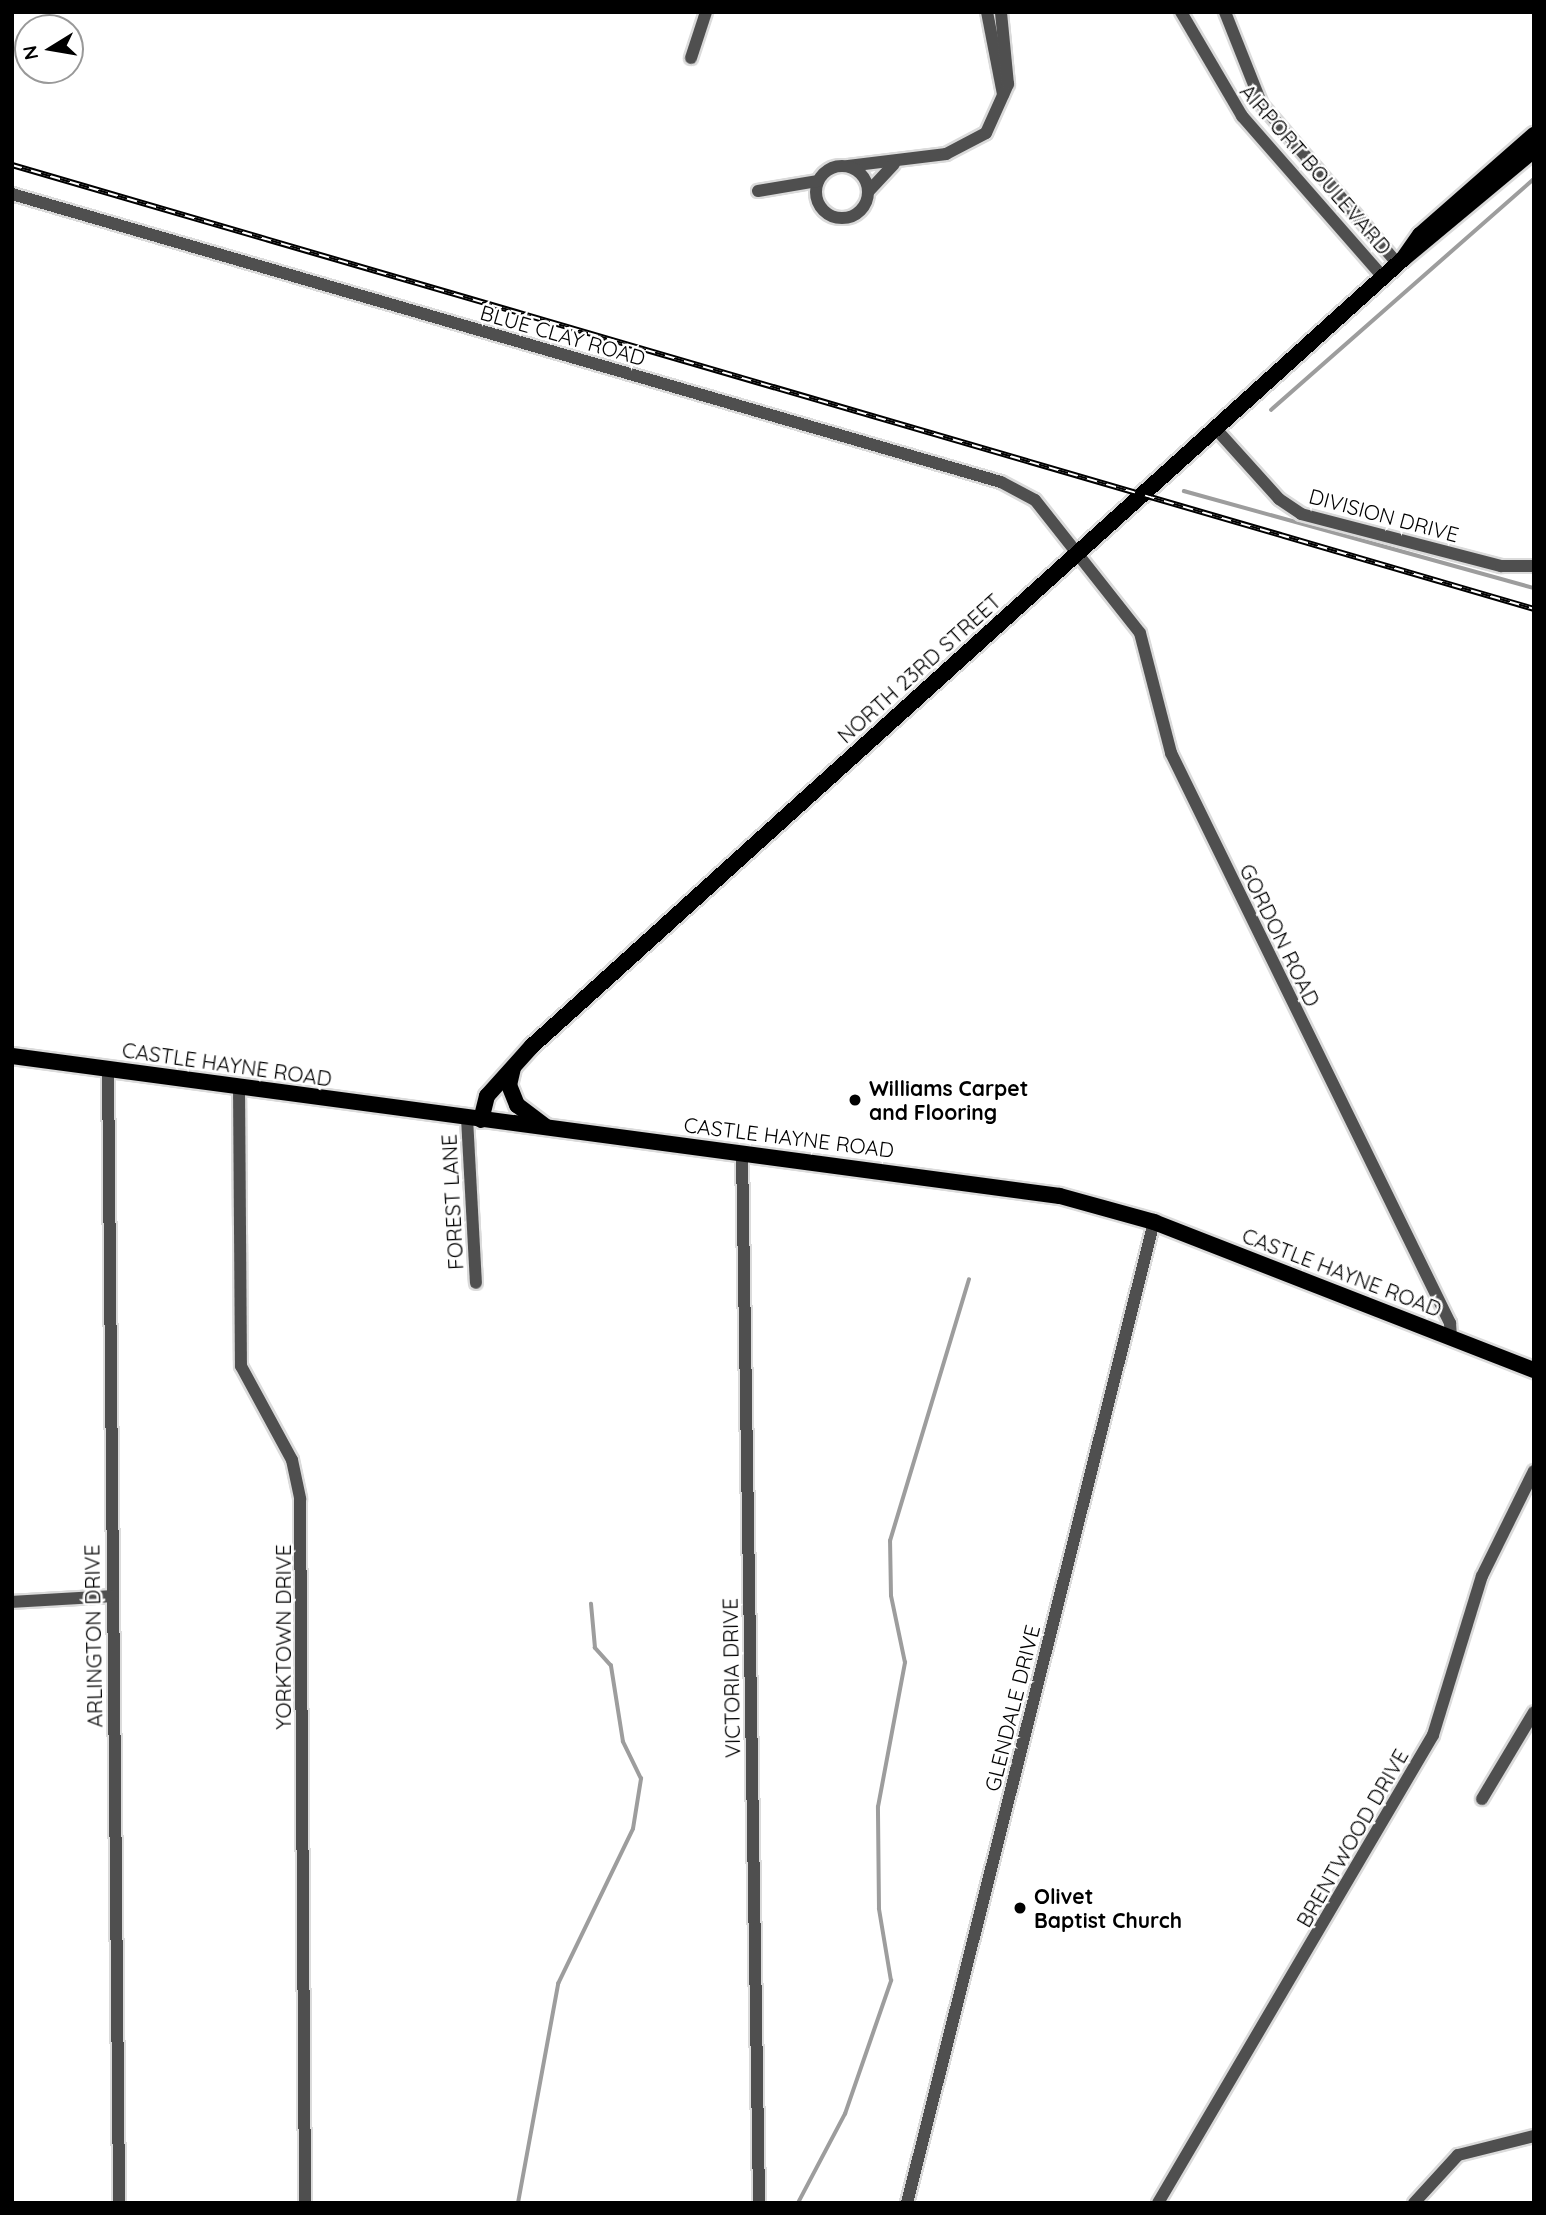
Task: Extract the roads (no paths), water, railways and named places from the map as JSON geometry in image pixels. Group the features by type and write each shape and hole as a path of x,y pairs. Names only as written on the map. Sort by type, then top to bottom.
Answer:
{"main road":[{"name":"NORTH 23RD STREET","path":"1400,261 1420,234 1534,135"},
{"name":"NORTH 23RD STREET","path":"474,1119 487,1096 516,1062 1400,261 1534,150"},
{"name":"CASTLE HAYNE ROAD","path":"12,1056 551,1130 1032,1190 1154,1222 1534,1370"},
{"path":"516,1062 511,1094 551,1130"}],"street":[{"path":"691,58 706,12"},
{"path":"987,12 1003,98"},
{"path":"758,191 818,181 831,168 894,164 965,147 986,133 1003,98 1010,62 1001,12"},
{"name":"AIRPORT BOULEVARD","path":"1181,12 1242,116 1383,277"},
{"name":"AIRPORT BOULEVARD","path":"1225,12 1262,106 1400,261"},
{"path":"818,181 817,198 833,216 857,213 868,192 894,164"},
{"path":"848,166 863,176 868,192"},
{"name":"BLUE CLAY ROAD","path":"12,194 1001,482 1035,500 1077,553"},
{"name":"DIVISION DRIVE","path":"1216,429 1279,499 1301,514 1501,565 1534,566"},
{"name":"GORDON ROAD","path":"1077,553 1140,633 1171,753 1450,1323 1451,1337"},
{"name":"ARLINGTON DRIVE","path":"108,1068 119,2203"},
{"name":"YORKTOWN DRIVE","path":"239,1086 241,1366 292,1460 300,1499 305,2203"},
{"name":"FOREST LANE","path":"474,1119 476,1283"},
{"name":"VICTORIA DRIVE","path":"741,1152 759,2203"},
{"name":"GLENDALE DRIVE","path":"906,2203 1154,1222"},
{"name":"BRENTWOOD DRIVE","path":"1158,2203 1433,1735 1482,1576 1534,1471"},
{"path":"12,1602 112,1596"},
{"path":"1482,1799 1534,1712"},
{"path":"1414,2203 1458,2155 1534,2136"}],"waterway":[{"path":"1271,410 1534,179"},
{"path":"1184,491 1534,588"},
{"path":"798,2203 845,2114 891,1981 879,1909 878,1807 905,1663 891,1596 890,1541 969,1280"},
{"path":"12,1539 12,1581"},
{"path":"518,2203 558,1984 633,1829 641,1779 623,1742 611,1666 595,1648 591,1604"}],"railway":[{"path":"12,165 1534,609"}],"place":[{"name":"Williams Carpet and Flooring","path":"855,1100"},
{"name":"Olivet Baptist Church","path":"1020,1908"}]}
